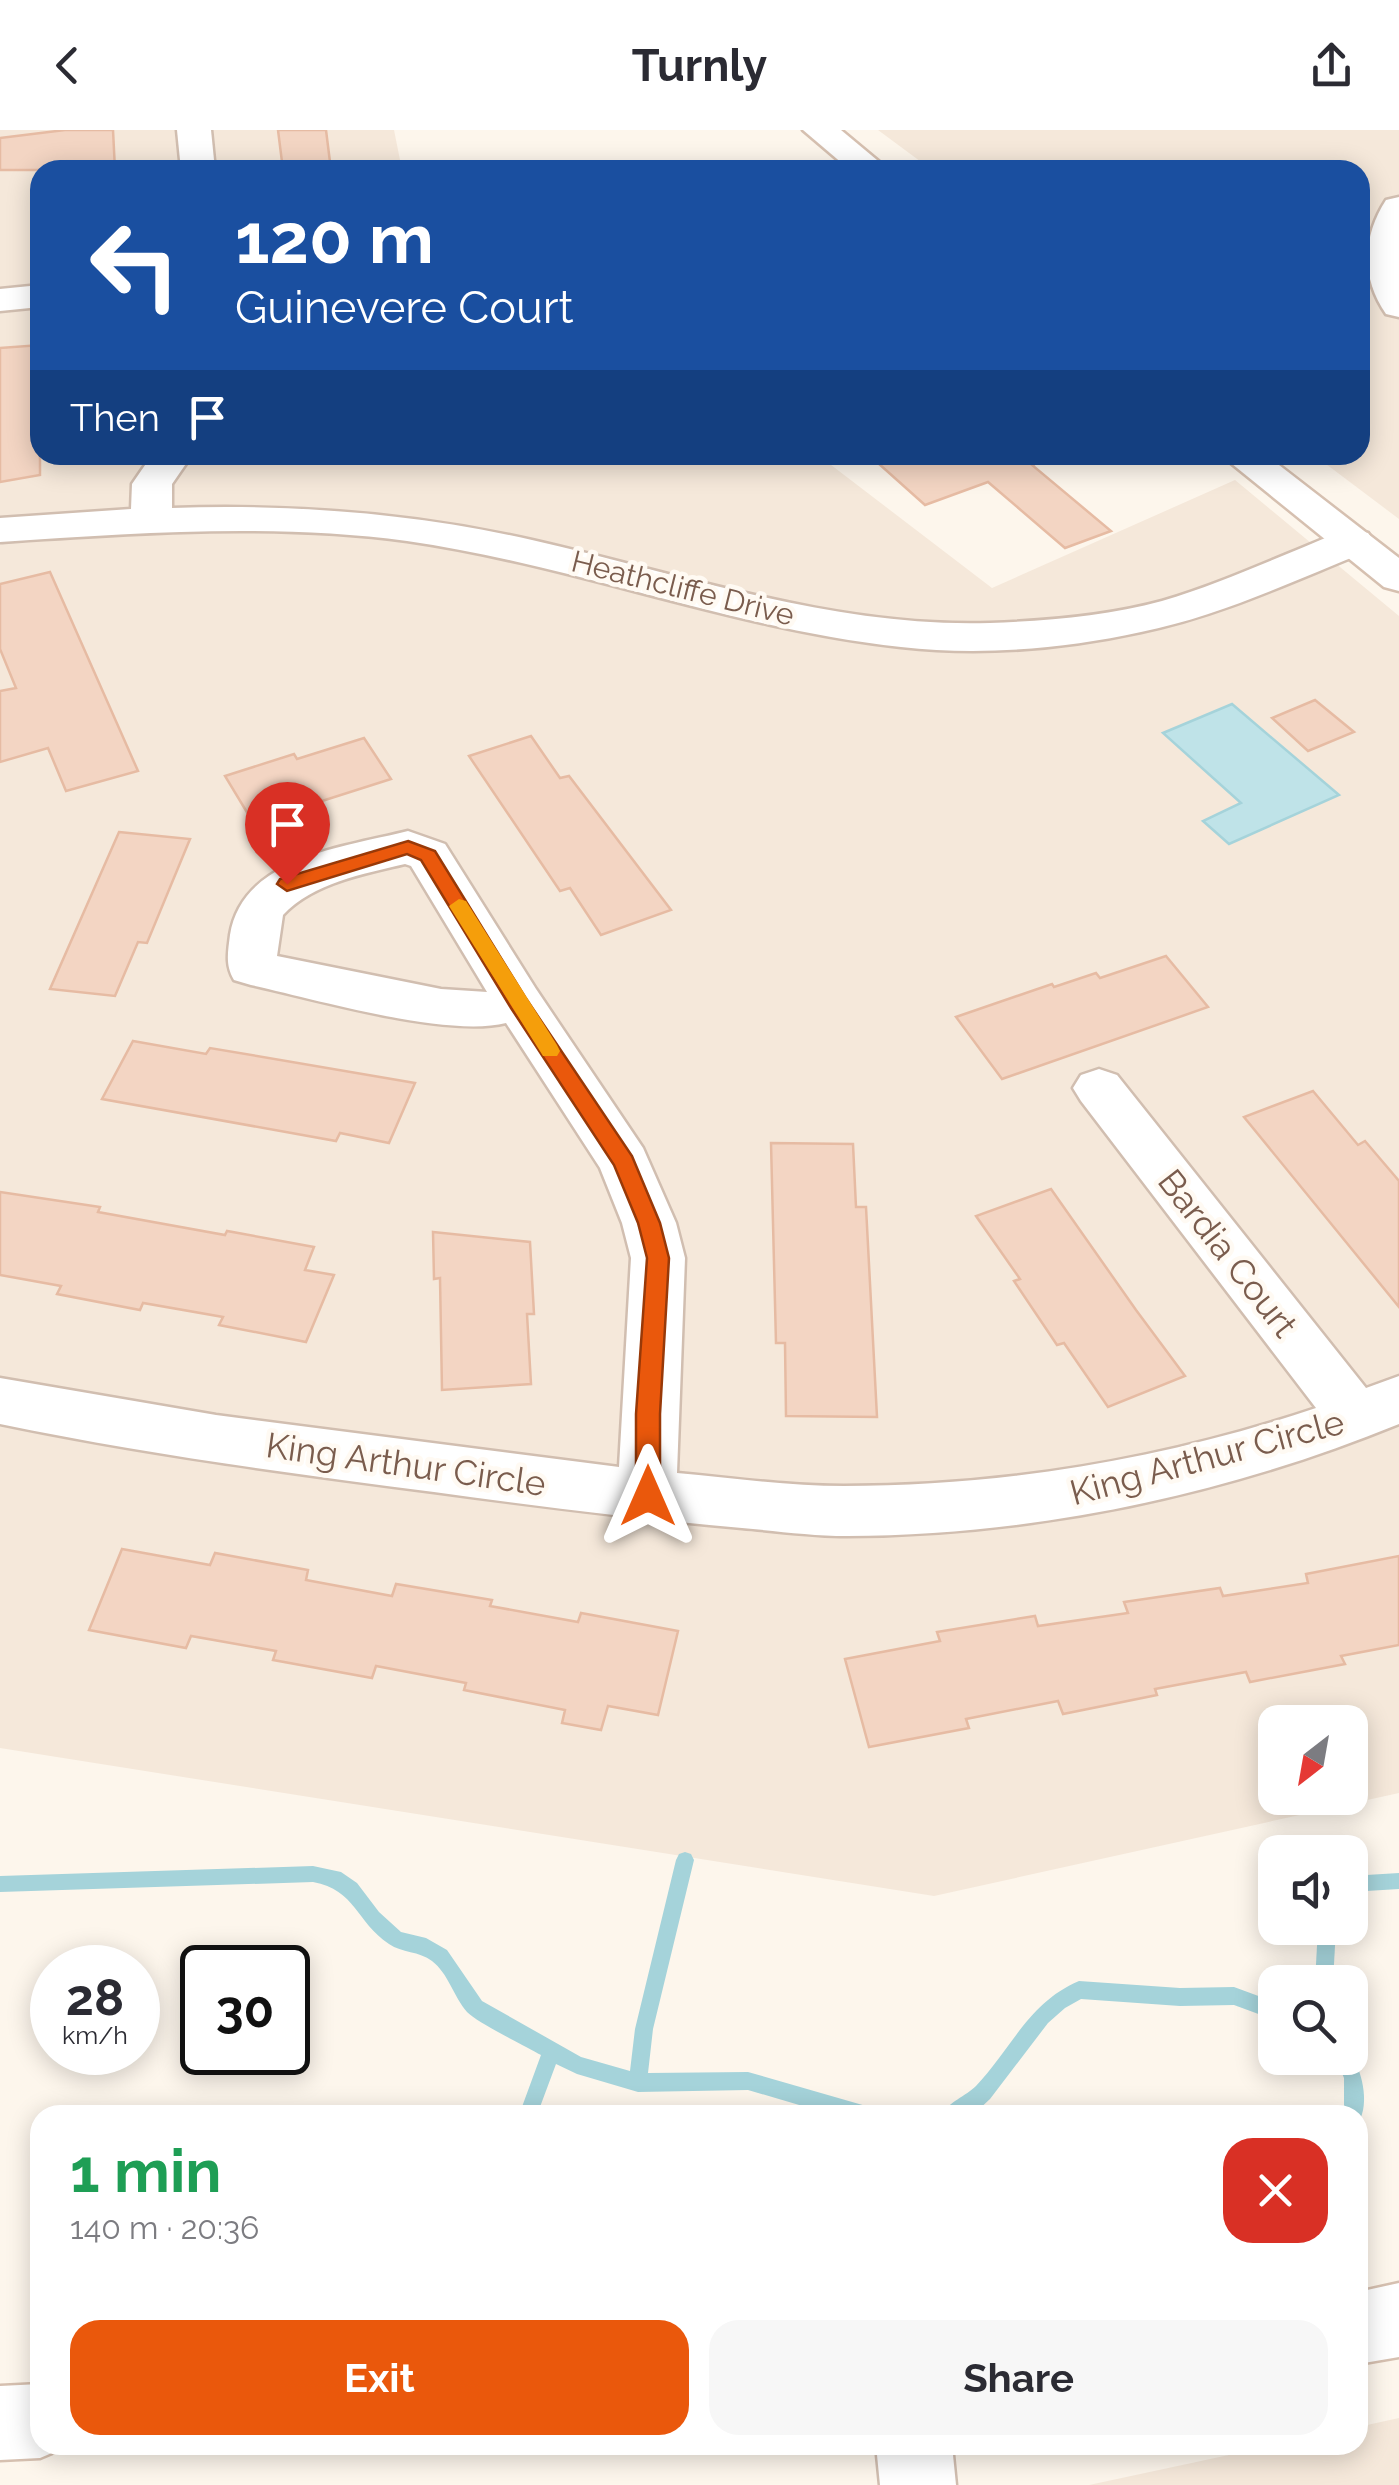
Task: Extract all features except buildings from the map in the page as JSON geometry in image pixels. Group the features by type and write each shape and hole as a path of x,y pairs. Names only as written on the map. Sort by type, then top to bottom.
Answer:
{"street":[{"path":"194,130 197,160"},
{"path":"820,130 859,160"},
{"path":"1399,208 1371,256 1399,306"},
{"path":"0,300 30,297"},
{"path":"154,519 148,496 150,481 164,465"},
{"path":"1254,465 1399,578"},
{"name":"Heathcliffe Drive","path":"0,530 154,519 310,520 404,529 551,556 740,605 850,627 966,636 1042,632 1144,618 1197,604 1353,542"},
{"path":"518,1002 483,1011 441,1007 250,968 259,913 269,897 287,884 408,848 428,855 518,1002 624,1162 649,1223 658,1258 648,1414 648,1496"},
{"name":"Bardia Court","path":"1100,1088 1378,1409"},
{"name":"King Arthur Circle","path":"0,1402 304,1451 648,1496 843,1511 968,1507 1064,1497 1218,1462 1378,1409"},
{"path":"1368,2326 1399,2320"},
{"path":"0,2422 30,2421"},
{"path":"915,2455 918,2485"}],"shaded area":[{"path":"0,130 394,130 400,160 30,160 30,465 831,465 992,588 1235,480 1399,616 1399,1793 1368,1800 1368,1705 1258,1705 1258,1815 1300,1815 934,1896 0,1748"},
{"path":"878,130 1399,130 1399,519 1327,465 1370,465 1370,160 918,160"},
{"path":"1399,2418 1399,2485 1089,2485 1228,2455 1368,2455 1368,2425"}],"water":[{"path":"1232,704 1339,795 1229,844 1203,821 1241,803 1163,733"}],"waterway":[{"path":"638,2083 644,2029 685,1860"},
{"path":"0,1884 313,1874 335,1878 351,1889 373,1918 396,1939 426,1947 441,1956 475,2007 552,2051"},
{"path":"1368,1883 1399,1881"},
{"path":"1325,1965 1326,1945"},
{"path":"969,2105 1041,2017 1079,1990 1180,1997 1234,1996 1258,2005"},
{"path":"532,2105 552,2051"},
{"path":"552,2051 577,2065 638,2083"},
{"path":"1352,2075 1353,2105"},
{"path":"638,2083 748,2081 831,2105"}],"slow traffic":[{"path":"459,906 550,1051"}],"route":[{"path":"287,884 408,848 428,855 518,1002 624,1162 649,1223 658,1258 648,1414 648,1496"}]}
